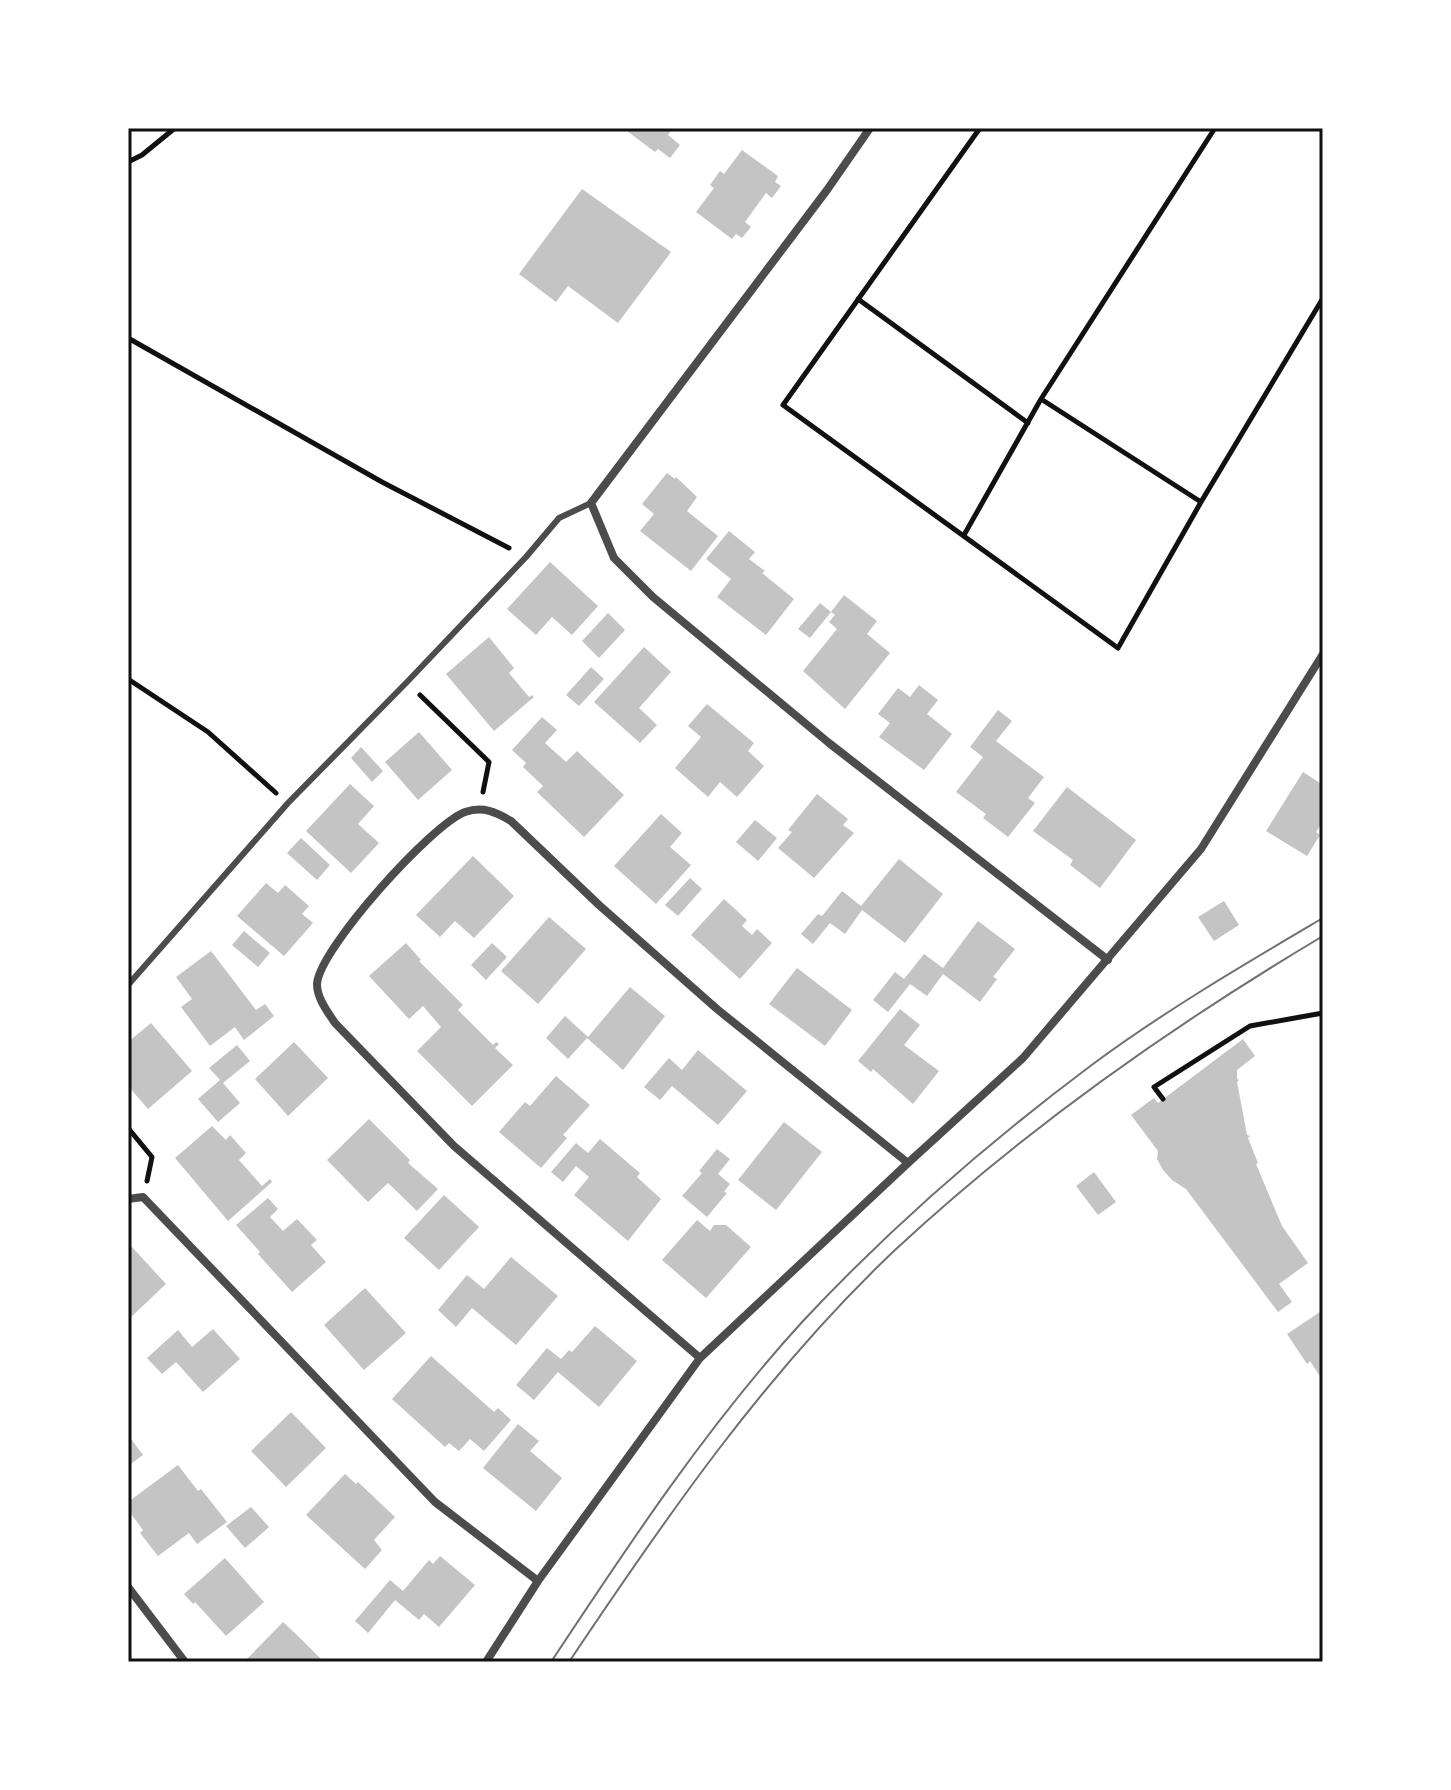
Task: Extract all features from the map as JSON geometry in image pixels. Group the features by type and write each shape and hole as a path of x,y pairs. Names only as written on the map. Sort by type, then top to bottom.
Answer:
{"street":[{"path":"870,128 827,190 591,503 614,558 653,597 829,743 1108,960"},
{"path":"486,1662 538,1581 700,1358 1023,1058 1201,849 1323,654"},
{"path":"700,1358 454,1146 335,1023 320,1000 317,983 326,959 377,890 443,824 463,813 480,809 496,812 511,821 599,905 717,1009 908,1163"},
{"path":"128,1199 143,1197 435,1502 538,1581"},
{"path":"128,1587 185,1662"}],"lane":[{"path":"128,985 288,803 526,557 559,518 591,503"}],"path":[{"path":"128,162 142,155 175,128"},
{"path":"980,128 783,405 1118,648 1323,298"},
{"path":"964,535 1041,399 1215,128"},
{"path":"858,299 1028,423"},
{"path":"128,338 382,482 526,557"},
{"path":"1041,399 1201,502"},
{"path":"128,679 208,732 288,803"},
{"path":"407,682 489,762 480,809"},
{"path":"1163,1099 1154,1087 1250,1026 1323,1013"},
{"path":"128,1128 152,1157 143,1197"}],"building":[{"path":"623,128 673,128 668,135 680,145 670,158 658,149 655,152"},
{"path":"742,150 778,176 775,182 781,186 772,198 766,193 745,222 751,227 742,238 736,234 732,239 696,212 714,188 710,185 720,171 724,174"},
{"path":"582,189 671,252 618,323 568,286 556,302 519,274"},
{"path":"667,473 676,477 697,497 687,511 718,536 691,571 640,531 654,514 642,504"},
{"path":"729,531 755,552 749,559 765,571 762,573 794,599 766,635 717,597 731,579 706,559"},
{"path":"550,562 598,606 572,635 552,617 536,635 507,609"},
{"path":"844,595 877,621 867,634 890,653 845,709 803,671 837,629 829,622 835,615 831,612"},
{"path":"820,603 831,612 810,638 798,629"},
{"path":"608,613 625,630 599,658 582,641"},
{"path":"489,637 514,668 509,673 529,697 534,697 494,731 446,674"},
{"path":"644,647 671,672 639,708 657,725 640,743 594,702"},
{"path":"591,667 604,679 579,706 566,695"},
{"path":"919,685 938,700 927,714 952,734 924,770 879,737 890,723 878,714 898,688 910,697"},
{"path":"707,704 754,743 748,751 764,766 737,797 720,782 708,797 675,768 701,737 688,726"},
{"path":"998,710 1012,721 996,741 1044,777 1028,798 1035,803 1008,837 983,818 986,814 956,792 983,757 970,747"},
{"path":"542,717 557,730 545,743 566,762 577,751 624,795 584,837 537,792 543,786 523,767 526,763 512,750"},
{"path":"419,732 452,770 418,800 385,762"},
{"path":"361,747 383,771 372,782 351,758"},
{"path":"1303,772 1323,785 1323,821 1316,832 1320,835 1307,856 1266,831"},
{"path":"350,784 374,806 358,824 379,843 351,873 306,831"},
{"path":"1067,787 1136,840 1100,888 1070,865 1073,860 1033,831"},
{"path":"817,794 848,819 843,825 854,833 814,878 778,848 792,832 788,830"},
{"path":"661,814 682,833 670,847 691,865 656,904 614,866"},
{"path":"755,820 777,838 758,861 736,842"},
{"path":"301,838 330,865 317,880 287,853"},
{"path":"473,856 514,896 474,938 455,921 440,937 416,915"},
{"path":"899,859 943,894 905,943 862,910 845,934 830,923 813,944 801,934 818,914 822,916 842,891 861,906"},
{"path":"690,878 702,889 678,916 665,905"},
{"path":"266,883 278,893 285,885 309,906 302,914 313,923 284,956 237,916"},
{"path":"724,899 747,920 742,926 752,935 757,929 772,943 740,979 691,935"},
{"path":"1224,901 1239,925 1214,941 1198,917"},
{"path":"549,917 586,949 538,1004 501,971"},
{"path":"978,921 1015,949 993,977 997,979 980,1002 943,974 927,996 910,984 888,1012 873,1000 895,972 904,979 924,954 943,968"},
{"path":"244,931 270,953 258,967 232,945"},
{"path":"406,943 419,961 463,1005 458,1010 493,1045 496,1042 499,1044 495,1048 513,1065 472,1106 417,1051 441,1027 423,1006 409,1019 369,976"},
{"path":"492,943 507,957 486,980 471,965"},
{"path":"211,951 256,1010 265,1004 274,1016 244,1040 235,1027 210,1046 181,1007 192,999 176,977"},
{"path":"797,968 852,1010 825,1046 769,1004"},
{"path":"630,987 665,1016 623,1070 587,1038 568,1059 546,1038 565,1016 588,1037"},
{"path":"900,1009 920,1025 904,1045 939,1071 913,1104 873,1069 871,1072 858,1061"},
{"path":"151,1023 192,1071 148,1109 128,1086 128,1042"},
{"path":"1243,1039 1255,1056 1237,1070 1247,1135 1250,1136 1256,1164 1282,1226 1308,1263 1279,1284 1292,1302 1278,1312 1186,1189 1163,1170 1157,1159 1158,1151 1131,1115 1154,1098 1158,1103"},
{"path":"294,1042 328,1078 288,1116 255,1079"},
{"path":"237,1045 250,1061 223,1083 240,1103 218,1122 198,1099 220,1080 209,1068"},
{"path":"698,1050 747,1091 718,1125 672,1086 660,1100 644,1087 669,1058 682,1070"},
{"path":"556,1076 590,1105 563,1135 567,1138 541,1168 499,1132 525,1102 530,1106"},
{"path":"369,1119 410,1160 408,1163 438,1189 417,1211 388,1183 368,1202 327,1160"},
{"path":"784,1122 822,1152 776,1210 738,1180"},
{"path":"212,1126 226,1140 230,1135 246,1153 239,1160 262,1186 270,1179 272,1182 228,1221 175,1158"},
{"path":"600,1139 640,1173 637,1177 661,1199 628,1241 574,1195 589,1177 576,1166 563,1182 551,1172 576,1143 588,1153"},
{"path":"717,1149 730,1159 718,1174 730,1184 724,1192 727,1193 707,1217 682,1196"},
{"path":"1094,1172 1116,1202 1098,1215 1076,1186"},
{"path":"444,1195 479,1227 439,1270 404,1238"},
{"path":"268,1198 278,1209 270,1217 283,1231 297,1219 317,1240 311,1245 326,1262 292,1292 236,1225"},
{"path":"697,1220 710,1231 714,1225 726,1225 751,1247 706,1298 662,1260"},
{"path":"132,1247 166,1284 130,1318 128,1251"},
{"path":"511,1257 558,1296 516,1345 472,1308 456,1327 438,1310 467,1275 484,1289"},
{"path":"365,1288 406,1333 364,1370 324,1325"},
{"path":"1323,1310 1323,1381 1287,1334"},
{"path":"595,1326 637,1361 599,1407 558,1372 534,1400 516,1385 547,1348 561,1359 569,1350 572,1352"},
{"path":"213,1329 240,1359 203,1392 176,1362 162,1374 147,1358 178,1330 192,1347"},
{"path":"431,1356 494,1412 498,1408 511,1420 484,1451 470,1439 459,1451 449,1443 445,1447 392,1399"},
{"path":"291,1412 326,1448 286,1487 251,1451"},
{"path":"518,1424 539,1441 530,1451 562,1478 536,1511 483,1468"},
{"path":"128,1435 143,1455 128,1466"},
{"path":"178,1465 227,1522 197,1544 189,1533 158,1556 140,1533 143,1530 128,1510 128,1502"},
{"path":"345,1474 356,1484 358,1482 395,1517 374,1540 382,1550 365,1569 306,1515"},
{"path":"251,1507 269,1527 245,1548 226,1526"},
{"path":"440,1556 475,1585 439,1627 424,1614 419,1620 395,1600 368,1633 355,1621 390,1580 403,1591 429,1560 433,1564"},
{"path":"225,1558 264,1602 226,1636 184,1594"},
{"path":"283,1622 299,1637 324,1662 244,1662"}],"tram line":[{"path":"551,1662 640,1530 734,1402 803,1321 871,1252 979,1154 1093,1064 1177,1006 1323,918"},
{"path":"569,1662 681,1500 761,1395 848,1296 895,1250 995,1163 1100,1082 1210,1006 1323,936"}]}
